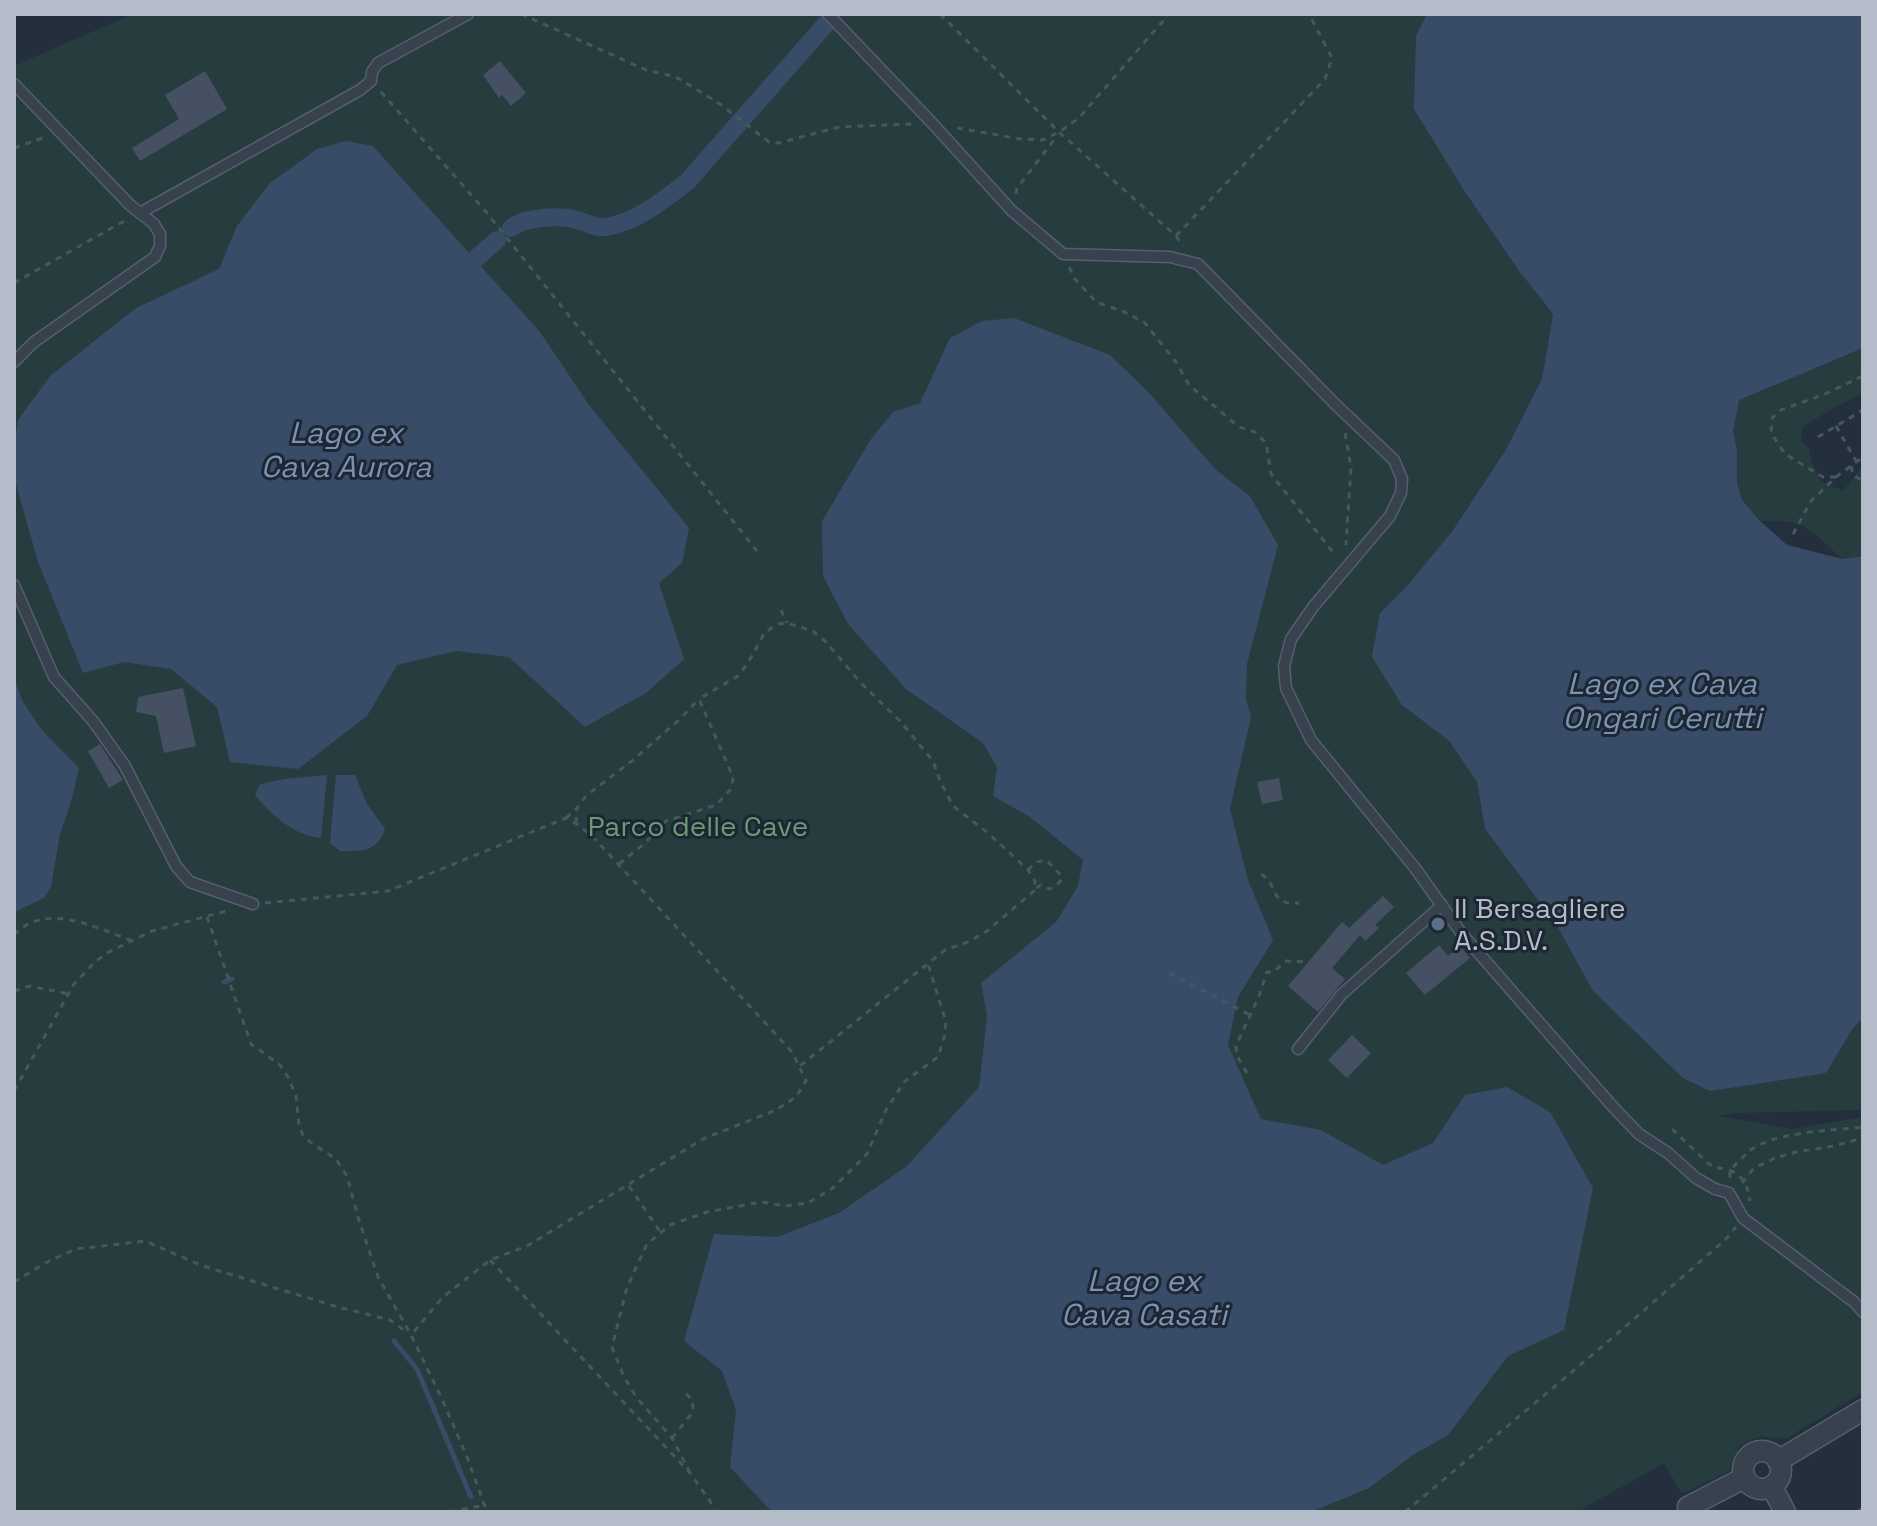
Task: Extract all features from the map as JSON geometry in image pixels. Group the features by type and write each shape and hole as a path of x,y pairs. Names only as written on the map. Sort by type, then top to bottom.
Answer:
{"street":[{"path":"1778,1461 1863,1410"},
{"path":"1765,1451 1778,1461 1780,1475 1772,1487 1763,1490 1754,1488 1744,1478 1743,1466 1753,1453 1765,1451"},
{"path":"1683,1510 1744,1478"},
{"path":"1772,1487 1785,1512"}],"lane":[{"path":"140,213 360,90 371,80 372,72 380,61 468,14"},
{"path":"828,14 1012,211 1063,254 1170,257 1198,264 1394,460 1402,479 1401,493 1393,512 1313,607 1291,639 1284,666 1286,688 1311,740 1415,868 1462,934 1603,1097 1639,1134 1705,1184 1729,1193 1743,1218 1863,1312"},
{"path":"14,84 130,205 154,224 160,234 160,246 155,257 34,342 14,362"},
{"path":"14,585 54,677 93,721 125,766 176,866 190,882 253,904"},
{"path":"1298,1049 1342,994 1442,905"}],"path":[{"path":"521,14 646,70 676,77 737,116 769,142 779,143 839,127 933,124 1043,140 1079,118 1169,14"},
{"path":"940,14 1059,132 1176,236 1198,264"},
{"path":"1176,236 1325,79 1332,58 1309,14"},
{"path":"371,80 487,213 757,551"},
{"path":"14,148 60,132"},
{"path":"1012,211 1017,188 1059,132"},
{"path":"14,283 140,213"},
{"path":"1063,254 1075,279 1096,302 1144,322 1176,362 1189,385 1239,427 1255,432 1266,443 1271,474 1346,569"},
{"path":"1836,477 1823,477 1785,454 1771,433 1772,418 1781,410 1863,376"},
{"path":"1336,405 1348,443 1351,468 1346,569"},
{"path":"1818,437 1863,410"},
{"path":"1836,426 1856,462"},
{"path":"1793,534 1811,501 1863,457"},
{"path":"1851,466 1853,475 1863,481"},
{"path":"781,610 787,623"},
{"path":"14,1091 74,984 95,962 152,931 253,904 388,891 566,818 586,796 633,760 699,699 738,676 765,632 778,624 787,623 813,631 826,642 933,761 953,806 1028,870 1035,881 1034,891"},
{"path":"619,864 666,821 716,805 732,788 733,777 699,699"},
{"path":"576,823 577,808"},
{"path":"411,1335 443,1297 490,1260 527,1246 703,1139 776,1110 792,1099 806,1081 793,1053 619,864 586,830 566,818"},
{"path":"800,1066 945,950 987,931 1036,887 1041,885 1049,889 1056,886 1062,876 1046,860 1036,862 1028,870"},
{"path":"1261,874 1267,877 1281,901 1299,903"},
{"path":"207,916 251,1044 280,1065 288,1077 296,1096 303,1135 336,1159 347,1176 378,1277 442,1399 487,1512"},
{"path":"14,935 23,926 48,919 67,918 133,941"},
{"path":"1247,1073 1237,1056 1236,1046 1267,972 1273,972 1286,961 1308,962"},
{"path":"715,1512 672,1438 637,1398 624,1377 612,1347 626,1291 647,1244 670,1225 707,1212 762,1202 785,1206 808,1203 833,1188 867,1154 886,1110 904,1082 938,1057 946,1022 928,964"},
{"path":"1169,973 1250,1015"},
{"path":"14,991 30,986 69,994"},
{"path":"1729,1193 1730,1170 1750,1151 1767,1142 1799,1134 1863,1127"},
{"path":"1672,1129 1709,1164 1730,1170 1744,1181 1754,1168 1775,1158 1863,1138"},
{"path":"628,1185 661,1233"},
{"path":"1405,1512 1689,1272 1725,1240 1743,1218"},
{"path":"14,1282 76,1249 145,1241 203,1266 390,1320 411,1335"},
{"path":"490,1260 690,1473"},
{"path":"672,1438 693,1412 693,1403 684,1392"},
{"path":"450,1512 484,1505"},
{"path":"1857,1512 1863,1508"}],"green space":[{"name":"Parco delle Cave","path":"133,14 1427,14 1416,36 1465,192 1519,271 1553,314 1542,379 1505,451 1453,530 1408,585 1380,613 1402,705 1449,741 1477,782 1485,829 1556,924 1593,991 1786,1078 1826,1073 1853,1028 1863,1018 1863,1110 1718,1116 1794,1129 1863,1117 1863,1392 1787,1438 1758,1437 1739,1446 1729,1471 1682,1494 1664,1463 1577,1512 14,1512 14,66"},
{"path":"1863,348 1863,393 1803,427 1801,440 1809,449 1821,481 1843,491 1863,466 1863,556 1842,559 1807,528 1788,522 1760,521 1742,500 1737,483 1737,450 1733,431 1738,400"}],"water":[{"name":"Lago ex Cava Ongari Cerutti","path":"1427,14 1863,14 1863,348 1739,400 1733,431 1737,450 1737,483 1742,500 1760,521 1787,545 1842,559 1863,556 1863,1018 1853,1028 1826,1073 1710,1091 1683,1078 1593,991 1556,924 1485,829 1477,782 1449,741 1402,705 1372,657 1380,613 1408,585 1453,530 1505,451 1542,379 1553,314 1519,271 1465,192 1414,109 1416,36"},
{"name":"Lago ex Cava Aurora","path":"346,141 373,146 540,332 589,405 689,528 682,563 659,583 684,659 646,693 585,727 509,657 456,651 397,665 367,716 298,769 230,762 217,707 171,669 124,662 83,673 38,562 14,477 18,420 50,376 136,308 219,269 237,226 270,183 317,149"},
{"name":"Lago ex Cava Casati","path":"1014,318 1110,355 1150,394 1216,470 1250,496 1278,545 1247,664 1246,699 1251,717 1230,809 1248,880 1273,940 1238,997 1228,1045 1261,1119 1321,1130 1383,1165 1433,1143 1465,1095 1507,1087 1550,1112 1593,1188 1564,1330 1508,1356 1448,1435 1413,1455 1369,1488 1311,1512 772,1512 730,1467 736,1410 722,1371 684,1341 714,1234 777,1237 839,1213 907,1166 979,1087 987,1016 981,983 1056,922 1078,886 1083,860 1030,817 993,796 997,767 983,743 906,689 848,624 823,576 822,521 871,439 893,412 920,403 950,338 982,321"},
{"path":"14,678 23,702 41,729 79,768 60,834 51,887 44,898 14,915"},
{"path":"327,775 321,838 301,833 284,823 255,795 260,784"},
{"path":"336,775 355,775 367,804 385,829 373,847 340,851 330,843"}],"building":[{"path":"500,61 526,93 511,106 502,95 499,98 483,75"},
{"path":"205,71 227,109 140,161 132,148 179,119 165,95"},
{"path":"183,688 196,746 164,753 156,716 136,712 138,697"},
{"path":"100,744 123,780 109,788 88,751"},
{"path":"1279,778 1283,800 1262,804 1257,782"},
{"path":"1383,896 1394,907 1375,925 1379,928 1365,941 1360,935 1332,968 1345,979 1318,1012 1288,986 1342,922 1349,928"},
{"path":"1439,945 1448,956 1460,946 1470,958 1425,995 1406,973"},
{"path":"1352,1035 1371,1053 1347,1078 1328,1060"}],"waterway":[{"path":"511,228 524,221 552,217 606,227 649,209 687,182 826,24"},
{"path":"475,259 497,240"},
{"path":"224,982 232,979"},
{"path":"394,1341 417,1369 471,1497"}],"place":[{"name":"Il Bersagliere A.S.D.V.","path":"1438,924"}]}
